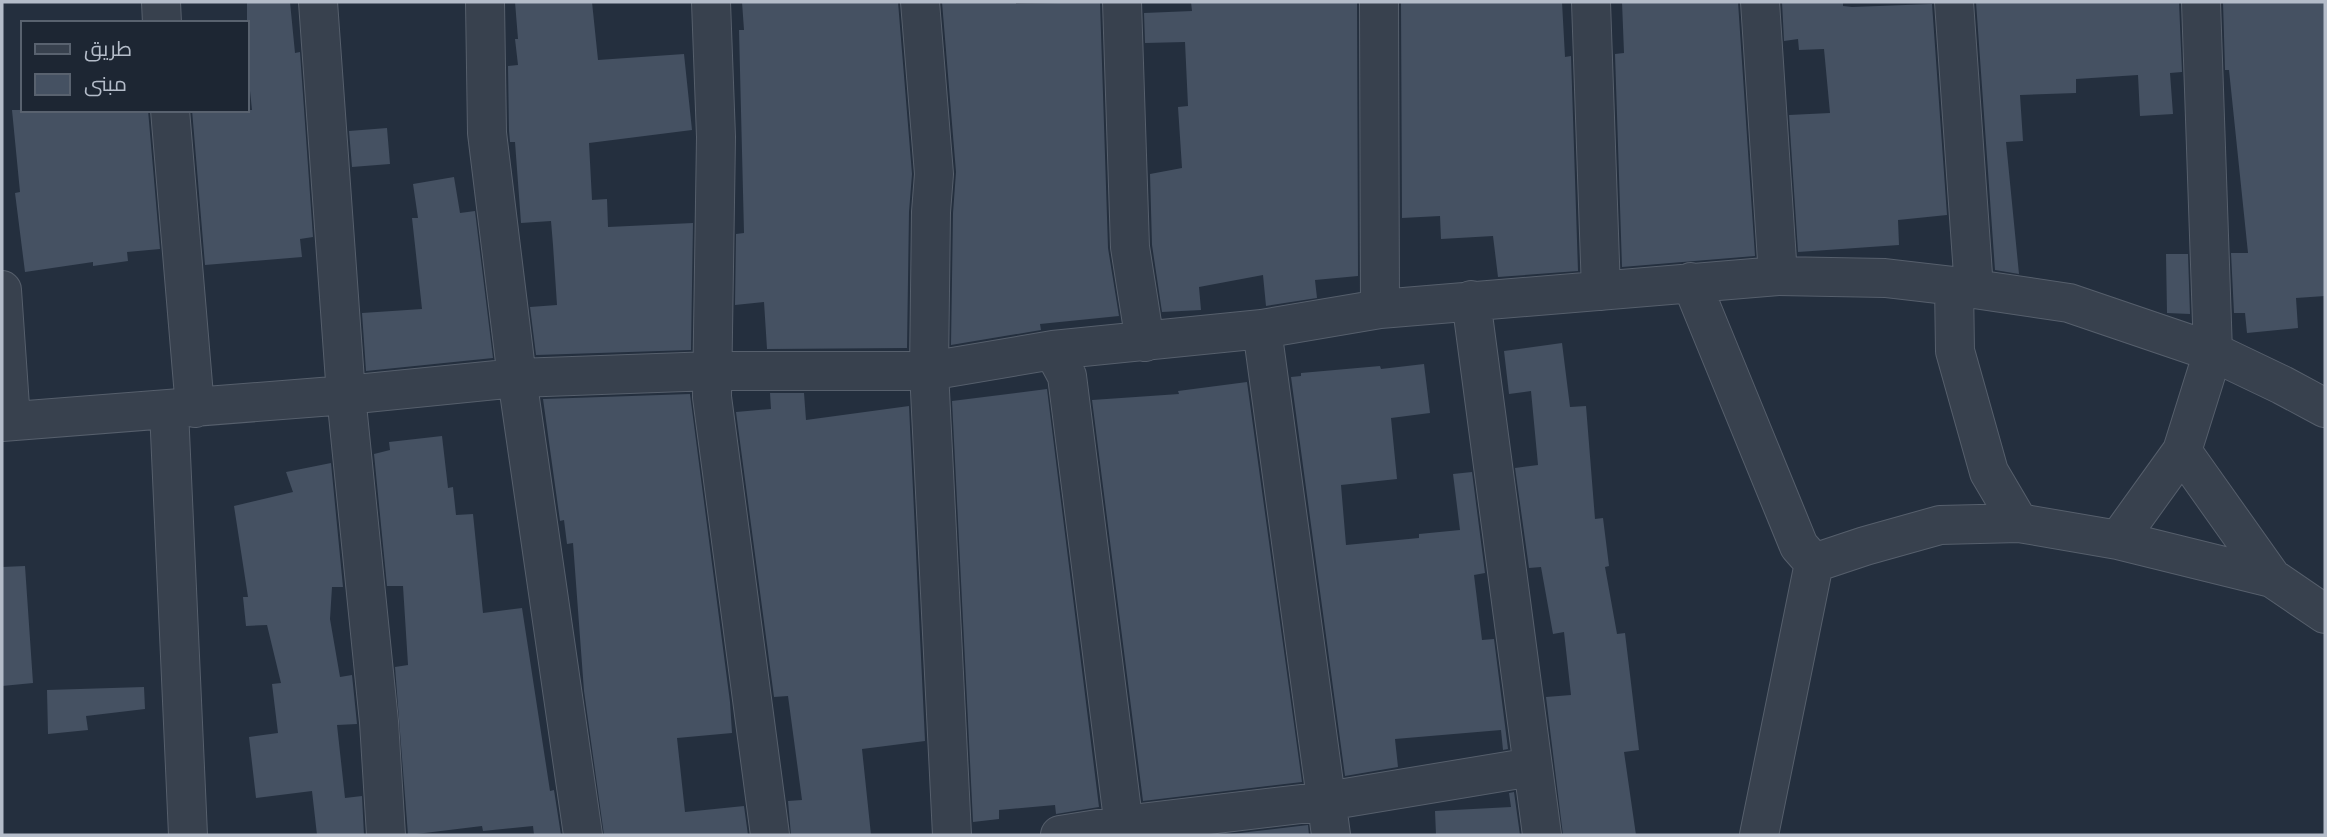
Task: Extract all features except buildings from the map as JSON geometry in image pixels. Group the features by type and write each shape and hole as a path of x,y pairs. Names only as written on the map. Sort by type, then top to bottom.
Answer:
{"street":[{"path":"161,2 162,21"},
{"path":"318,2 346,395 379,722 386,835"},
{"path":"485,2 487,133 517,378 583,835"},
{"path":"711,2 716,136 712,397 770,835"},
{"path":"920,2 934,174 929,371 952,835"},
{"path":"1122,2 1130,247 1145,342"},
{"path":"1379,2 1380,309"},
{"path":"1591,2 1601,291"},
{"path":"1760,2 1778,276"},
{"path":"1954,2 1964,287 1955,351 1989,472 2019,523"},
{"path":"2118,540 2182,451 2213,352 2201,2"},
{"path":"170,112 182,409 188,835"},
{"path":"2,290 6,422 346,395 517,378 713,371 929,371 1054,350 1262,329 1380,309 1778,276 1885,278 2069,303 2213,352 2282,384 2325,408"},
{"path":"1691,282 1799,547 1814,563"},
{"path":"1471,300 1542,835"},
{"path":"1262,329 1329,818"},
{"path":"1054,350 1066,376 1124,830"},
{"path":"2182,451 2272,578"},
{"path":"1814,563 1940,525 2019,523 2118,540 2272,578 2325,614"},
{"path":"1759,835 1814,563"},
{"path":"1060,835 1329,818 1532,767"}]}
